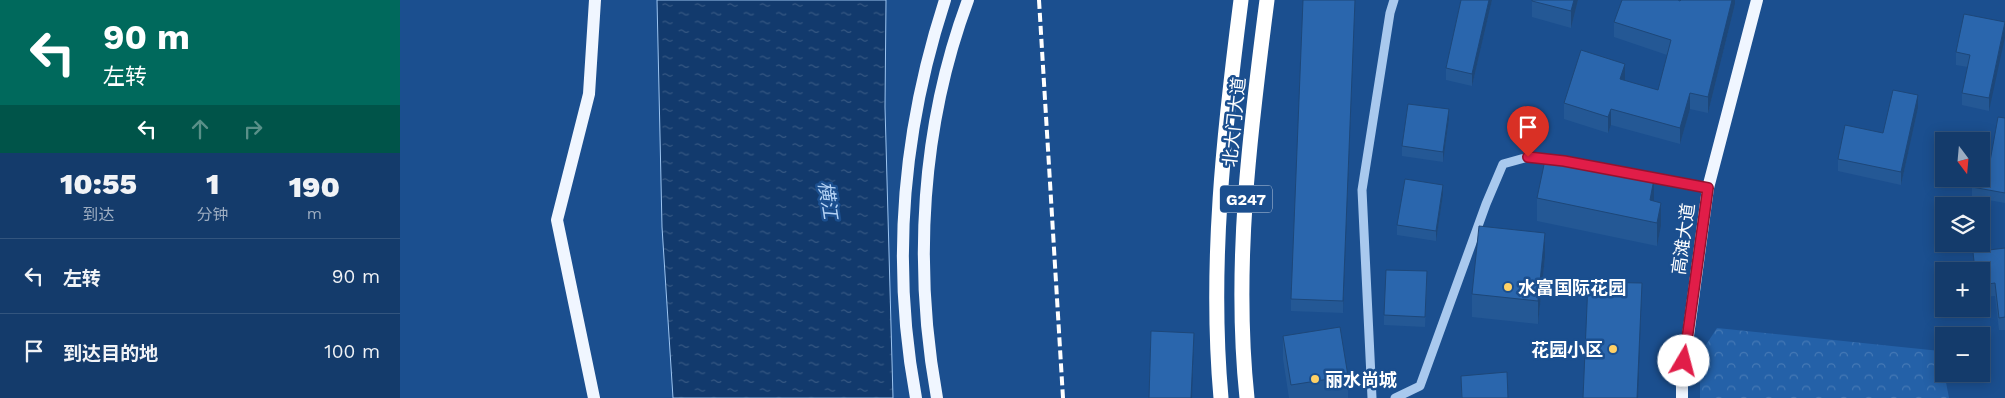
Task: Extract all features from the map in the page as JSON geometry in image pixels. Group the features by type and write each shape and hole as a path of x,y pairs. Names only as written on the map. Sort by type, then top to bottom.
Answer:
{"highway":[{"name":"北大门大道","path":"1221,398 1217,330 1218,234 1227,116 1241,0"},
{"name":"北大门大道","path":"1247,398 1242,314 1243,235 1253,118 1267,0"}],"main road":[{"path":"594,398 557,220 589,94 595,0"},
{"path":"916,398 907,344 904,304 902,238 904,202 909,154 920,96 930,51 945,0"},
{"path":"937,398 928,341 925,303 924,238 926,196 940,100 950,56 968,0"},
{"name":"高滩大道","path":"1682,398 1682,380 1708,188 1757,0"}],"street":[{"path":"1372,398 1362,190 1390,13 1394,0"},
{"path":"1395,398 1420,386 1486,204 1503,164 1528,157 1564,161 1708,188"}],"green space":[{"path":"1717,328 1935,350 1935,382 1946,382 1949,398 1700,398 1700,354"}],"water":[{"name":"横江","path":"657,0 886,0 885,107 893,398 673,398 662,227"}],"building":[{"path":"1303,0 1355,0 1343,301 1291,299"},
{"path":"1461,0 1489,0 1472,74 1446,68"},
{"path":"1532,0 1574,0 1571,11"},
{"path":"1622,0 1732,0 1708,97 1690,93 1680,128 1611,109 1608,117 1564,103 1581,50 1625,64 1620,79 1658,90 1671,40 1614,22"},
{"path":"1964,14 2005,22 1989,98 1962,93 1970,55 1956,52"},
{"path":"1893,90 1918,95 1901,172 1838,159 1845,125 1883,133"},
{"path":"1408,104 1449,109 1443,152 1402,146"},
{"path":"1998,117 2005,118 2005,193 1978,188 1990,188 1990,161"},
{"path":"1545,160 1611,174 1612,170 1654,179 1650,200 1661,203 1657,223 1537,198"},
{"path":"1405,179 1443,185 1436,231 1397,225"},
{"name":"水富国际花园","path":"1479,226 1545,233 1538,301 1472,294"},
{"path":"2005,248 2005,317 1999,318 1995,283 1990,284 1990,262 1974,262 1973,252 1990,252 1990,250"},
{"path":"1386,270 1427,271 1425,317 1384,315"},
{"name":"花园小区","path":"1588,282 1642,283 1637,398 1583,398"},
{"path":"1340,327 1348,376 1291,385 1283,336"},
{"path":"1151,331 1194,333 1191,398 1149,398"},
{"path":"1507,372 1508,398 1462,398 1461,376"}],"railway":[{"path":"1039,0 1063,398"}],"place":[{"name":"水富国际花园","path":"1508,287"},
{"name":"花园小区","path":"1613,349"},
{"name":"丽水尚城","path":"1315,379"}],"route":[{"path":"1528,157 1564,161 1708,188 1684,361"}]}
